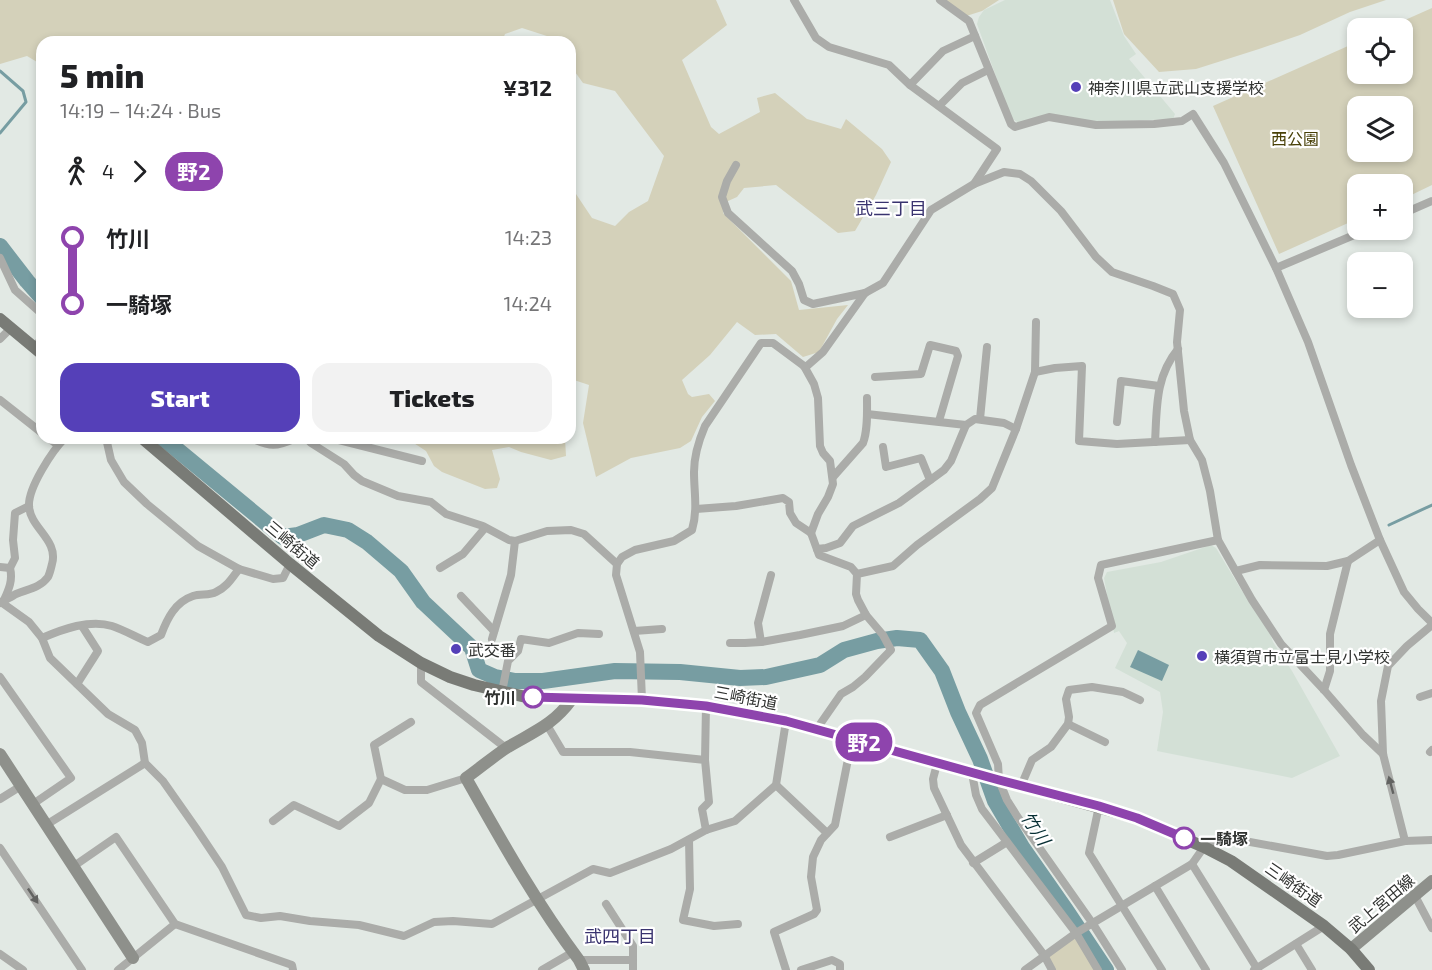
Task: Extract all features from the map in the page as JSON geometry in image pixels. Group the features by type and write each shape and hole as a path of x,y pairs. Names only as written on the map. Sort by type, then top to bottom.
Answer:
{"main road":[{"path":"0,319 36,349"},
{"name":"三崎街道","path":"149,444 379,636 421,663 450,677 526,697 642,700 706,706 786,721 1137,818 1231,861 1324,926 1351,949 1369,970"}],"street":[{"path":"794,0 816,38 829,47 889,65 910,85 997,149 974,184"},
{"path":"940,0 969,21 1011,124 1015,127 1050,117 1096,125 1154,124 1182,121 1193,114 1224,163 1276,268 1308,342 1380,540 1404,592 1432,624 1388,666 1381,701 1383,754 1405,841"},
{"path":"910,85 943,51 975,36"},
{"path":"939,106 962,83 988,70"},
{"path":"736,165 722,197 728,213 792,271 804,300 813,304 865,293 883,283 931,210 974,184 1004,172 1020,174 1031,181 1061,211 1096,257 1112,272 1173,294 1180,310 1177,342 1184,411 1190,440 1202,460 1218,540 1252,600 1281,644 1383,754"},
{"path":"1413,209 1432,201"},
{"path":"1276,268 1347,238"},
{"path":"0,258 15,290 36,309"},
{"path":"804,366 823,352 865,293"},
{"path":"856,574 893,566 917,544 992,488 1016,429 1035,372 1036,322"},
{"path":"0,339 11,328"},
{"path":"642,700 640,652 616,575 618,564 622,557 635,550 674,541 692,530 696,509 694,470 700,439 705,426 761,343 773,343 804,366 814,384 818,398 820,446 830,461 833,484 811,533"},
{"path":"875,377 921,374 930,345 956,351 958,356 939,422"},
{"path":"980,419 987,347"},
{"path":"1155,442 1159,386 1165,368 1178,349"},
{"path":"1035,372 1082,366 1079,441 1117,444 1190,440"},
{"path":"1117,422 1121,381 1159,386"},
{"path":"832,477 865,439 867,398"},
{"path":"0,400 36,428"},
{"path":"867,414 966,425"},
{"path":"817,549 840,543 853,526 899,503 944,470 951,461 966,425 975,418 1004,423 1016,429"},
{"path":"107,444 111,460 124,482 198,546 239,568 273,579 284,578 290,564"},
{"path":"263,444 283,444"},
{"path":"313,444 344,464 362,481 398,496 431,502 447,514 515,541 547,531 570,530 584,534 618,564"},
{"path":"356,444 422,460"},
{"path":"2,602 38,586 49,576 54,558 48,538 33,520 29,506 34,486 57,445"},
{"path":"883,447 886,466 921,458 930,480"},
{"path":"696,509 736,506 783,498 789,502 790,513 796,523 811,533 819,555 851,567 856,574 856,594 866,615 884,635 891,650 865,677 841,694 816,730"},
{"path":"2,602 11,586 10,568 15,558 13,540 15,513 29,506"},
{"path":"440,568 463,554 485,528"},
{"path":"1122,970 1007,800 999,780 998,764 976,712 980,705 1112,626 1098,578 1101,565 1218,540"},
{"path":"1236,571 1260,565 1327,566 1348,561 1380,540"},
{"path":"461,596 493,635 511,575 515,541"},
{"path":"1324,690 1330,671 1330,634 1348,561"},
{"path":"0,567 10,568"},
{"path":"42,638 62,629 95,624 111,626 148,642 161,635 169,615 184,600 195,595 215,593 227,585 239,568"},
{"path":"761,642 758,623 771,575"},
{"path":"2,602 29,622 42,638 50,658 108,714 135,730 142,743 145,763 163,780 222,867 246,915 261,918 280,916 359,925 404,936 435,922 492,924 593,869 610,873 672,849 706,830 735,821 776,785 786,721"},
{"path":"730,643 761,642 843,626 866,615"},
{"path":"77,684 98,651 82,626"},
{"path":"634,631 662,629"},
{"path":"502,692 508,661 518,651 521,639 549,643 578,633 599,634"},
{"path":"421,663 421,682 506,748"},
{"path":"0,677 71,778 33,804"},
{"path":"1021,786 1032,760 1051,747 1068,724 1066,699 1069,690 1092,687 1123,692 1140,700"},
{"path":"1420,697 1432,693"},
{"path":"381,779 405,790 427,790 466,778 506,748 547,725 564,710 572,699"},
{"path":"706,706 705,760 709,801 702,809 706,830"},
{"path":"273,821 294,804 339,826 369,803 381,779 374,745 411,722"},
{"path":"1068,724 1105,742"},
{"path":"547,725 563,752 630,752 705,760"},
{"path":"786,970 774,932 814,914 817,910 811,877 813,857 821,840 835,825 852,739"},
{"path":"0,754 134,958"},
{"path":"46,825 145,763"},
{"path":"937,764 933,779 934,788 961,845 1053,970"},
{"path":"975,773 976,795 982,809 1076,933 1098,970"},
{"path":"466,778 538,900 579,961"},
{"path":"776,785 827,833"},
{"path":"0,800 21,786"},
{"path":"1099,806 1089,853 1162,970"},
{"path":"890,837 947,816"},
{"path":"74,866 116,837 175,924 292,965 293,970"},
{"path":"689,840 690,889 683,920 714,926 738,924"},
{"path":"1025,970 1076,933 1192,864 1204,847 1223,840 1239,840 1338,855 1405,841 1432,840"},
{"path":"973,863 1007,842"},
{"path":"0,848 82,970"},
{"path":"1192,864 1257,969 1324,926"},
{"name":"武上宮田線","path":"1351,949 1432,881"},
{"path":"1155,886 1206,970"},
{"path":"1415,896 1432,928"},
{"path":"606,904 633,946 633,970"},
{"path":"118,970 175,924"},
{"path":"1296,944 1312,970"},
{"path":"0,954 23,970"},
{"path":"542,970 579,961 633,960"},
{"path":"801,970 832,960 840,964 840,970"}],"shaded area":[{"name":"神奈川県立武山支援学校","path":"1005,0 1110,0 1124,36 1136,54 1129,59 1175,114 1173,119 1098,122 1048,116 1019,123 1011,118 977,24 984,10"},
{"name":"横須賀市立富士見小学校","path":"1211,545 1216,548 1242,591 1268,627 1273,642 1340,756 1292,778 1157,751 1163,712 1160,692 1115,668 1127,643 1119,631 1114,633 1104,578 1107,572 1161,562"}],"green space":[{"path":"0,0 716,0 727,25 682,60 711,127 719,134 760,112 757,98 775,93 807,119 841,129 846,119 882,149 891,162 876,195 855,231 838,233 776,185 744,188 737,197 728,201 723,213 791,281 799,310 848,305 837,319 819,352 803,357 776,334 755,335 737,322 710,355 682,380 688,394 692,397 709,394 715,401 702,417 691,441 680,448 631,458 596,477 583,423 589,385 576,381 576,194 592,218 615,226 629,212 648,201 664,156 615,91 583,83 576,73 576,36 547,36 522,28 504,36 36,36 36,61 27,56 0,64"},
{"path":"938,0 999,0 982,11 960,18"},
{"path":"1113,0 1386,0 1350,12 1300,35 1196,69 1159,72 1124,34"},
{"name":"西公園","path":"1432,8 1432,185 1413,194 1413,174 1347,174 1347,223 1279,254 1213,106 1347,46 1347,84 1413,84 1413,18 1410,18"},
{"path":"415,444 565,444 566,456 551,460 509,447 492,450 500,479 497,488 485,489 442,472 434,466 426,451"},
{"path":"1076,933 1098,970 1052,970 1044,955"}],"water":[{"path":"1138,650 1169,665 1162,681 1130,667"}],"waterway":[{"name":"竹川","path":"0,71 23,91 26,102 0,133"},
{"name":"竹川","path":"0,246 36,291"},
{"name":"竹川","path":"170,444 283,537 298,535 324,525 348,530 367,542 401,571 423,602 472,648 479,670 495,677 515,681 543,681 615,671 680,672 740,678 766,677 820,665 844,650 877,641 897,638 920,640 942,671 980,759 995,801 1022,847 1106,970"},
{"path":"1389,525 1432,505"}],"bus line":[{"name":"野2","path":"533,697 642,700 706,706 786,721 1099,806 1137,818 1184,838"}],"place":[{"name":"神奈川県立武山支援学校","path":"1076,87"},
{"name":"武交番","path":"456,649"},
{"name":"横須賀市立富士見小学校","path":"1202,656"},
{"name":"竹川","path":"533,697"},
{"name":"一騎塚","path":"1184,838"}],"district":[{"name":"武三丁目","path":"891,208"},
{"name":"武四丁目","path":"620,936"}]}
